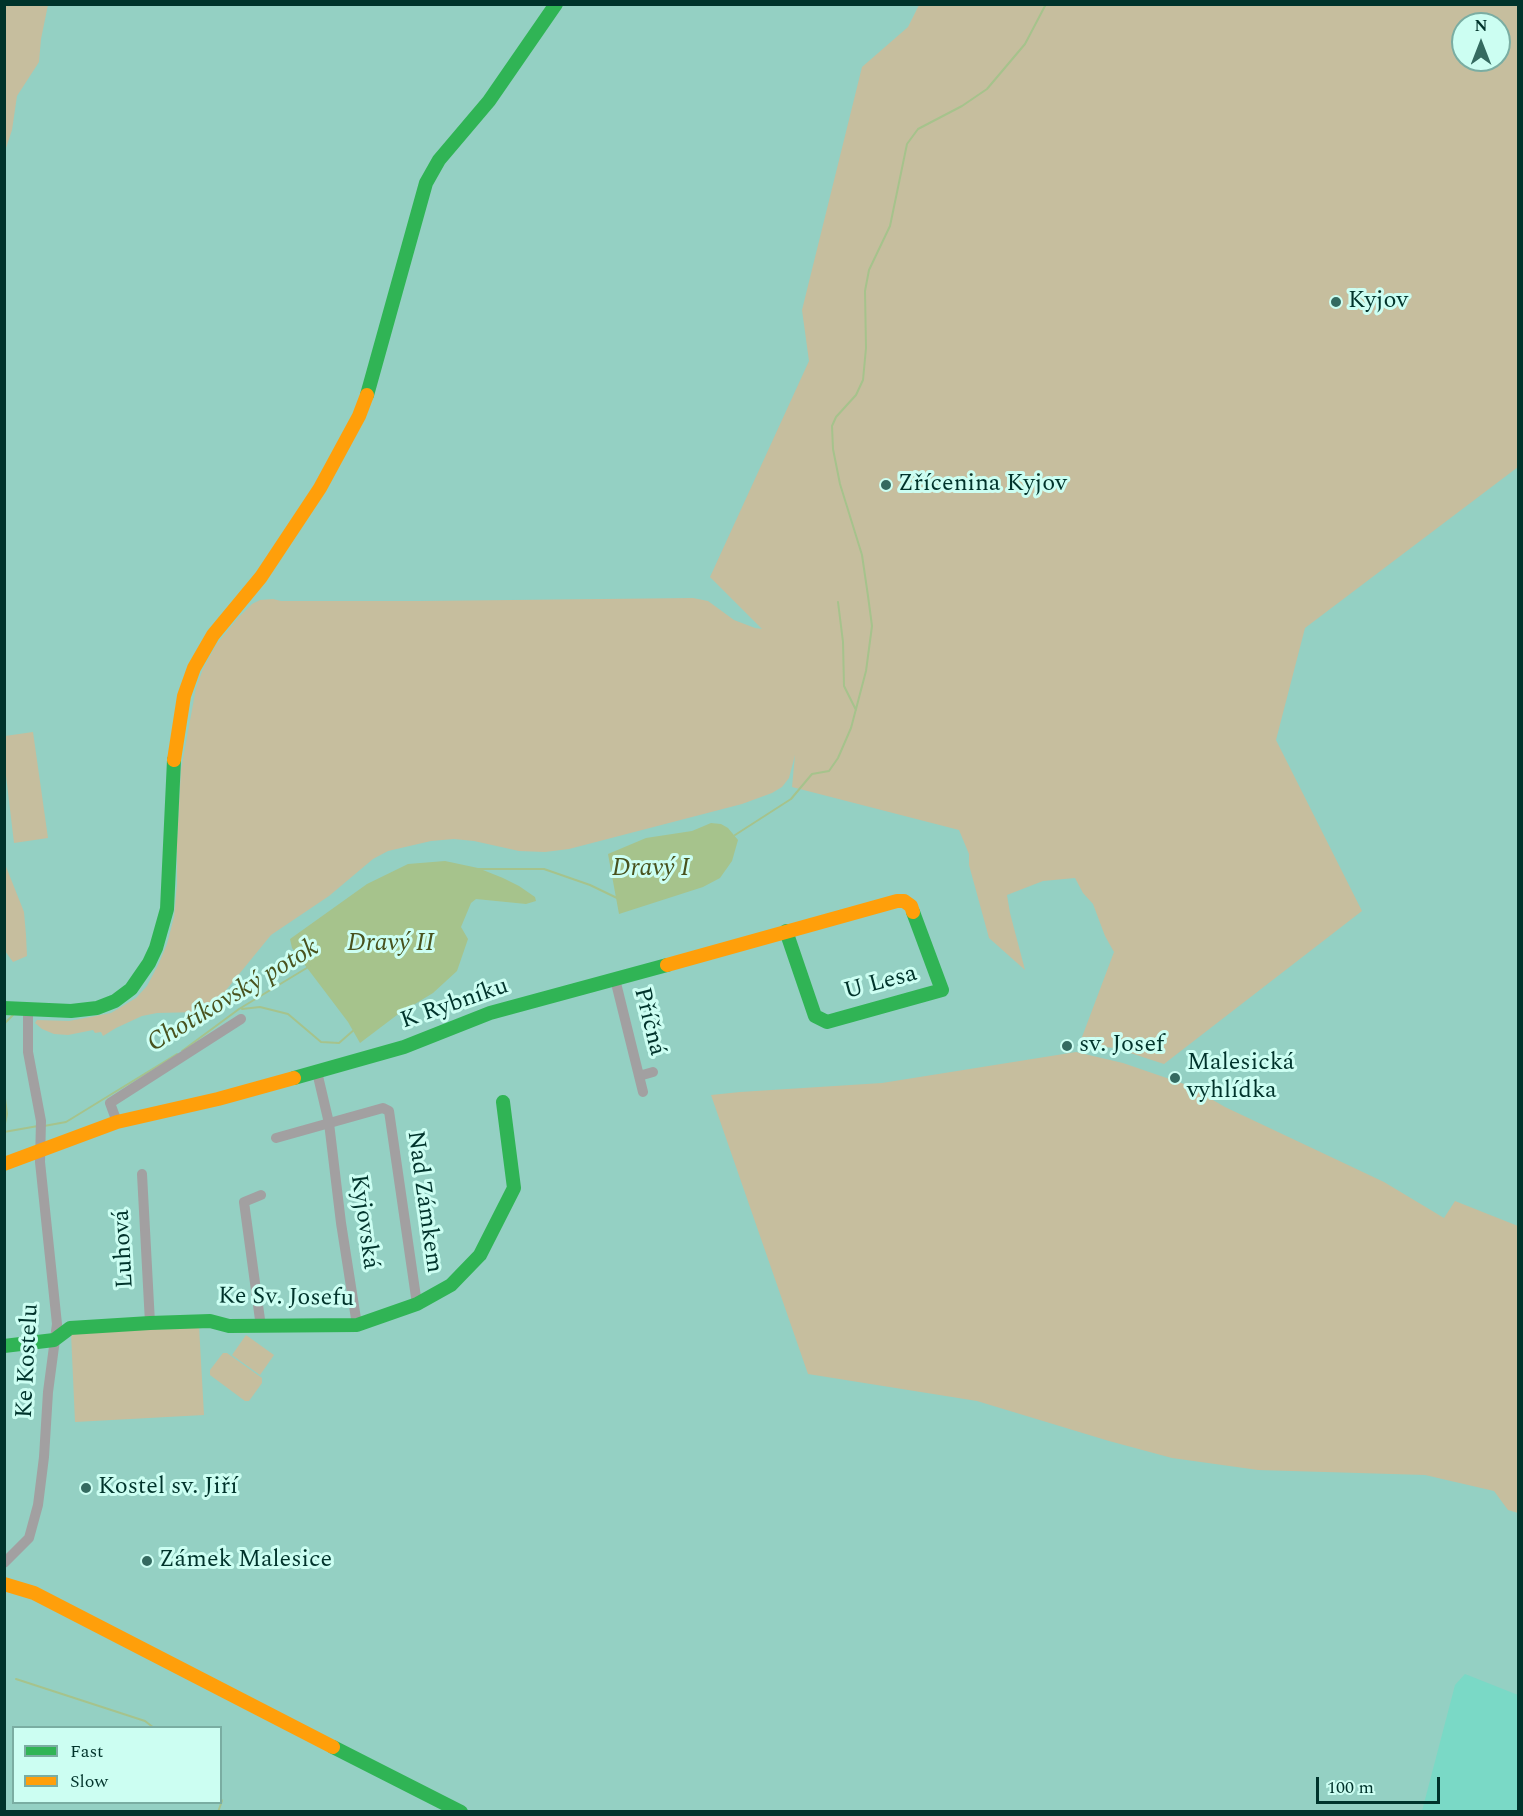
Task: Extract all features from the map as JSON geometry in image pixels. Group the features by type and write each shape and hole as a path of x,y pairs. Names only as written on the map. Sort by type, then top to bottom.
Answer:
{"street":[{"path":"4,1008 71,1011 97,1008 114,1001 131,989 149,963 156,948 167,909 172,774 184,696 194,668 213,635 261,578 320,488 358,416 374,378 426,183 439,160 489,101 556,4"},
{"name":"U Lesa","path":"904,901 911,906 942,990 827,1022 820,1020 815,1016 786,931 904,901"},
{"name":"K Rybníku","path":"4,1164 117,1122 218,1099 317,1072 404,1047 472,1019 786,931"},
{"name":"Příčná","path":"615,979 643,1092"},
{"name":"Ke Kostelu","path":"4,1563 29,1538 38,1505 44,1457 46,1409 57,1324 40,1152 41,1126 29,1061 28,1009"},
{"path":"117,1122 110,1103 241,1019"},
{"name":"Kyjovská","path":"317,1072 329,1123 341,1223 357,1325"},
{"name":"Příčná","path":"639,1076 653,1072"},
{"name":"Ke Sv. Josefu","path":"4,1346 54,1340 70,1328 150,1323 210,1321 229,1326 261,1327 357,1325 417,1304 451,1285 480,1255 514,1188 503,1102"},
{"name":"Nad Zámkem","path":"329,1123 385,1108 390,1116 417,1304"},
{"path":"276,1138 329,1123"},
{"name":"Luhová","path":"142,1174 150,1323"},
{"path":"261,1195 243,1202 261,1327"},
{"path":"4,1584 34,1593 77,1614 461,1812"}],"shaded area":[{"path":"5,4 48,5 39,62 17,96 12,130 5,151"},
{"path":"919,5 1518,5 1518,467 1305,628 1276,740 1362,911 1164,1064 1115,1048 1079,1045 1114,952 1105,936 1093,904 1083,893 1075,878 1043,881 1007,895 1025,970 989,938 969,865 969,854 959,830 792,787 795,755 789,778 782,787 772,793 742,804 569,849 545,852 519,851 454,839 431,841 388,851 373,859 329,896 271,935 222,995 201,1012 157,1013 142,1016 103,1036 101,1032 95,1033 93,1030 68,1035 54,1034 35,1023 37,1020 69,1021 111,1013 136,998 147,986 159,963 174,917 181,770 196,688 216,645 252,604 260,600 273,599 281,601 420,601 693,598 708,601 734,620 762,629 710,577 809,361 802,310 862,67 908,27"},
{"path":"33,732 48,838 14,843 5,767 5,736"},
{"path":"5,864 24,912 26,935 27,956 13,962 5,951"},
{"path":"1076,1052 1123,1063 1187,1085 1225,1107 1384,1182 1444,1218 1455,1201 1518,1226 1518,1513 1508,1510 1494,1491 1425,1475 1258,1470 1172,1458 977,1401 808,1374 711,1095 882,1083"},
{"path":"199,1326 204,1415 75,1422 71,1333"},
{"path":"246,1335 274,1355 260,1375 232,1355"},
{"path":"223,1353 227,1353 262,1378 262,1383 249,1401 245,1401 210,1375 210,1370"},
{"path":"1465,1674 1518,1695 1518,1811 1422,1811 1455,1685"}],"water":[{"name":"Dravý I","path":"711,823 721,824 728,828 738,840 732,861 720,878 703,887 619,914 608,854 646,838 692,831"},
{"name":"Dravý II","path":"445,861 478,868 503,878 535,897 536,901 526,904 476,899 471,903 461,927 468,939 457,971 433,993 397,1015 360,1043 348,1022 292,948 290,939 367,884 408,864"}],"waterway":[{"name":"Chotíkovský potok","path":"735,835 791,799 812,774 829,771 838,758 851,728 866,671 872,626 868,596 862,555 840,484 833,449 832,426 836,417 856,395 863,380 866,348 865,291 869,270 890,226 907,144 918,129 962,106 987,89 1025,44 1046,4"},
{"path":"838,602 843,642 844,686 856,710"},
{"name":"Chotíkovský potok","path":"476,869 544,869 590,885 617,898"},
{"name":"Chotíkovský potok","path":"182,1051 239,1009 310,966"},
{"path":"242,1009 260,1007 288,1014 321,1042 339,1043 355,1029"},
{"path":"4,1024 13,1015"},
{"name":"Chotíkovský potok","path":"44,1126 66,1122 177,1054"},
{"path":"4,1091 7,1114 4,1128"},
{"name":"Chotíkovský potok","path":"4,1132 38,1126"},
{"path":"16,1679 145,1721 151,1726"},
{"path":"218,1812 221,1804"}],"traffic: fast":[{"path":"367,395 426,183 439,160 489,101 556,4"},
{"path":"4,1008 71,1011 97,1008 115,1001 131,989 149,963 156,948 167,909 174,760"},
{"path":"786,931 815,1016 827,1022 942,990 913,912"},
{"path":"294,1078 404,1047 490,1013 667,965"},
{"path":"4,1346 54,1340 70,1328 150,1323 210,1321 229,1326 357,1325 417,1304 451,1285 480,1255 514,1188 503,1102"},
{"path":"333,1747 461,1812"}],"traffic: slow":[{"path":"174,760 184,696 194,668 213,635 261,577 320,488 359,416 367,395"},
{"path":"667,965 897,901 904,901 911,906 913,912"},
{"path":"4,1164 117,1122 218,1099 294,1078"},
{"path":"4,1584 34,1593 333,1747"}],"place":[{"name":"Kyjov","path":"1336,302"},
{"name":"Zřícenina Kyjov","path":"886,485"},
{"name":"sv. Josef","path":"1067,1046"},
{"name":"Malesická vyhlídka","path":"1175,1078"},
{"name":"Kostel sv. Jiří","path":"86,1488"},
{"name":"Zámek Malesice","path":"147,1561"}]}
